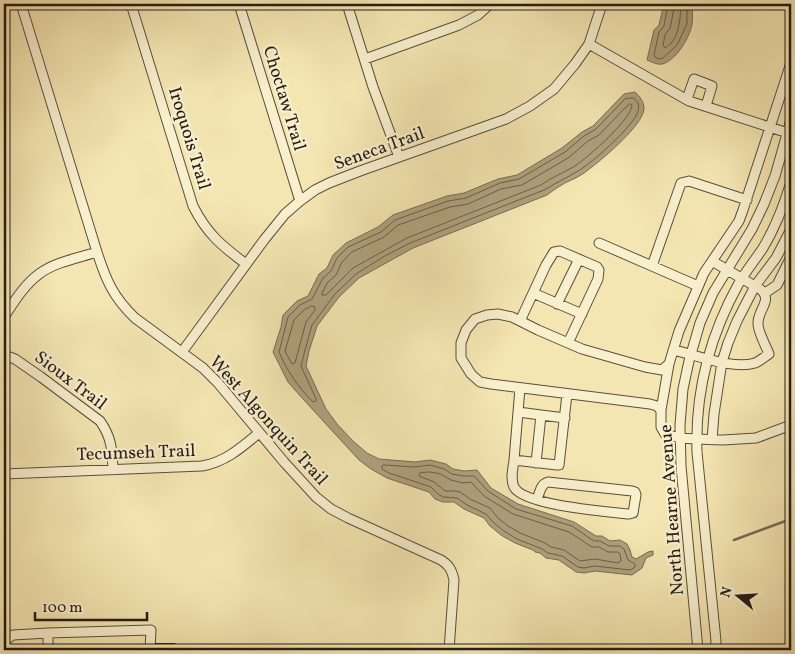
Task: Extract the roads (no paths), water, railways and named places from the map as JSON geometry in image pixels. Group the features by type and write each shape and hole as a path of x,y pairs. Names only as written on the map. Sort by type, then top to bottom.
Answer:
{"main road":[{"path":"151,650 174,650"}],"street":[{"name":"West Algonquin Trail","path":"21,4 105,277 118,299 135,318 203,368 316,497 331,509 441,560 450,568 454,580 449,650"},
{"name":"Iroquois Trail","path":"131,4 194,206 203,224 215,239 246,264"},
{"name":"Choctaw Trail","path":"239,4 300,201"},
{"path":"347,4 399,157"},
{"path":"365,59 459,25 478,15 490,4"},
{"name":"Seneca Trail","path":"182,352 246,264 280,221 300,201 329,183 506,119 530,106 554,88 575,64 589,44 602,4"},
{"path":"589,44 687,99 789,134"},
{"path":"791,63 739,221 704,273 679,331 669,364 661,410 661,427 665,434 680,438 712,440 756,438 791,425"},
{"path":"687,99 694,79 712,86 706,106"},
{"name":"North Hearne Avenue","path":"698,650 681,475 680,438 683,389 700,323 713,293 752,229 764,204 789,134 791,120"},
{"path":"652,266 681,183 689,181 747,200"},
{"name":"North Hearne Avenue","path":"715,650 716,641 696,439 700,401 705,371 715,335 742,279 763,248 777,220 791,182"},
{"path":"712,440 722,362 728,343 755,286 776,258 791,229"},
{"path":"599,242 698,286"},
{"path":"520,321 554,252 560,251 579,259 600,270 598,279 568,344"},
{"path":"4,317 38,275 52,266 97,252"},
{"path":"765,293 777,285 791,257"},
{"path":"558,304 579,259"},
{"path":"673,350 742,365 757,362 769,354 758,325 760,313 766,299 765,293 712,261"},
{"path":"533,293 582,314"},
{"path":"661,410 657,406 650,404 480,382 471,374 461,358 461,343 466,330 475,319 486,315 498,314 512,317 582,349 662,370 669,364"},
{"name":"Sioux Trail","path":"4,355 14,359 41,377 100,421 110,439 113,470"},
{"path":"520,388 512,479 514,487 523,495 537,499 566,507 629,514 634,513 636,495 632,491 546,482 542,485 537,499"},
{"path":"514,460 559,465 567,394"},
{"path":"518,412 565,418"},
{"path":"536,463 541,415"},
{"name":"Tecumseh Trail","path":"4,474 210,465 232,454 259,432"},
{"path":"4,641 13,635 150,630 151,650"},
{"path":"48,633 48,650"}],"water":[{"path":"664,4 692,4 692,21 691,29 682,48 667,62 658,64 647,60 654,30 659,25"},
{"path":"635,92 640,97 644,106 642,116 628,134 609,153 581,175 547,195 413,248 359,278 339,297 317,326 306,366 326,409 337,424 367,453 379,459 415,462 430,460 446,464 453,469 464,471 477,470 491,488 518,504 574,522 596,536 602,536 610,541 620,540 627,544 632,557 636,559 653,551 653,555 646,558 642,568 632,575 595,571 584,573 576,572 559,560 546,558 540,553 515,543 501,535 484,518 454,502 443,502 435,499 429,492 387,478 371,469 359,460 288,382 273,352 283,315 297,301 308,296 319,274 327,268 333,255 346,243 378,227 393,215 447,196 464,193 498,179 517,175 562,148 593,126 624,94"}],"waterway":[{"path":"734,540 791,519"}]}
